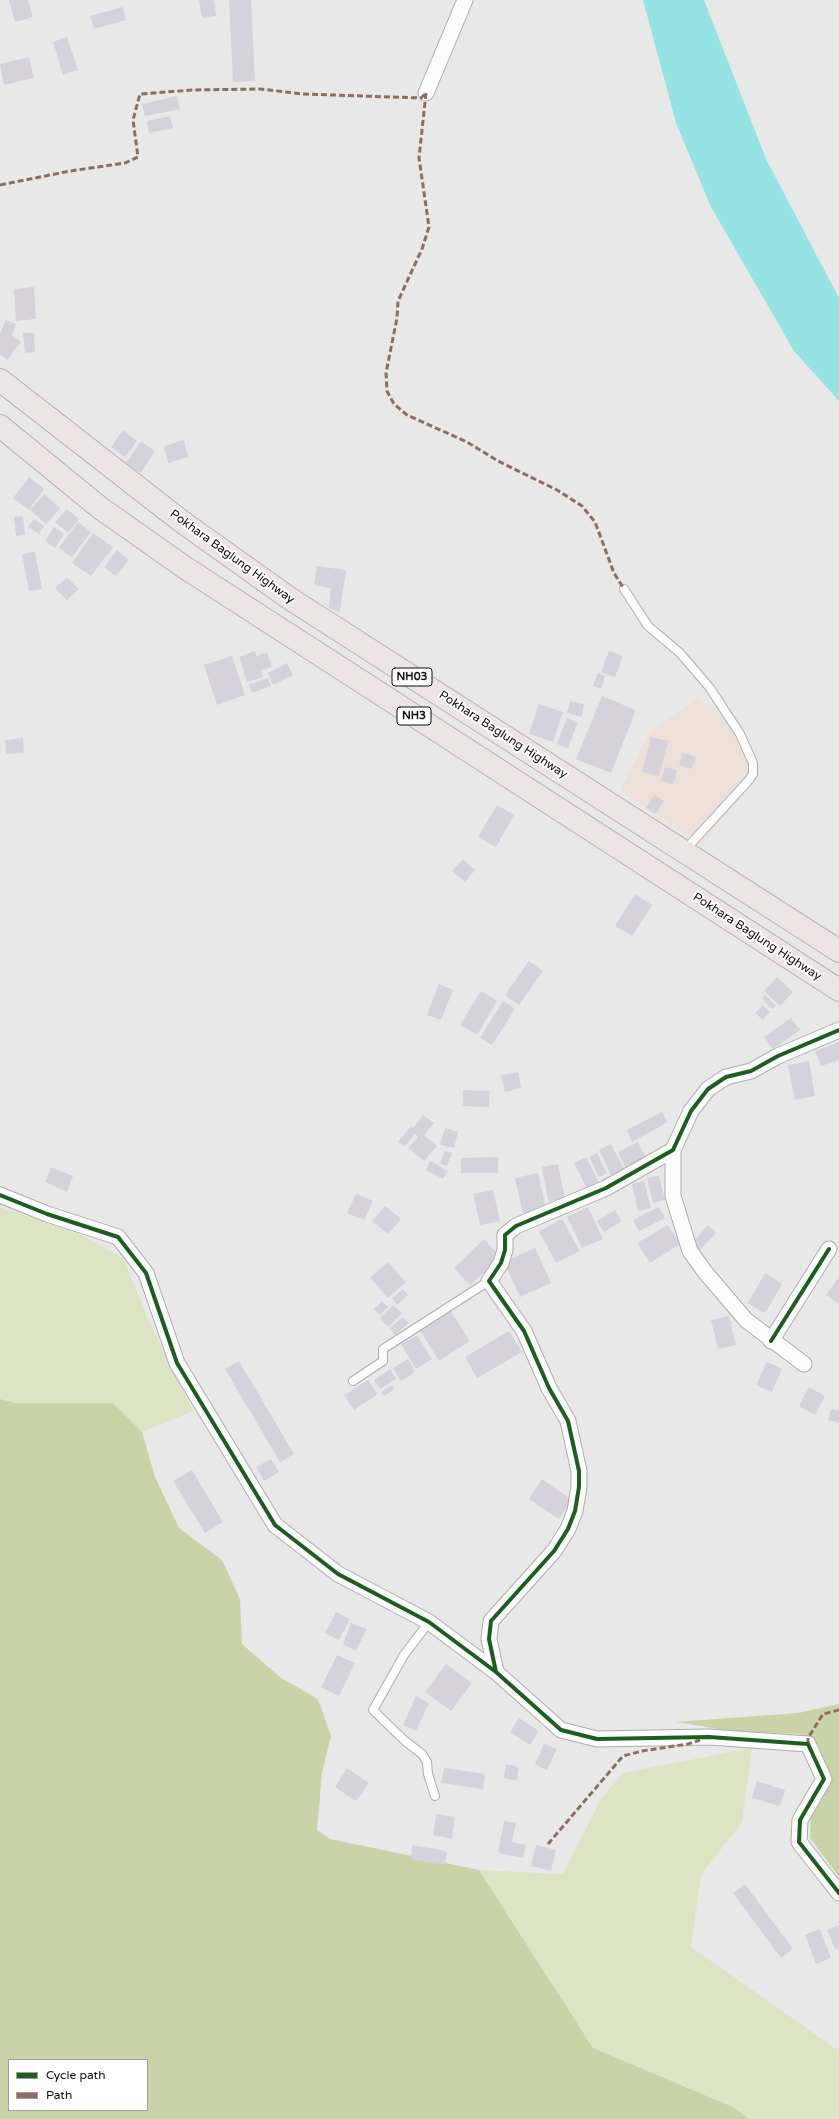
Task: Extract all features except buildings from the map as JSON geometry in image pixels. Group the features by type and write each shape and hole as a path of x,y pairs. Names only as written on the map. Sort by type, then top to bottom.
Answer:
{"highway":[{"name":"Pokhara Baglung Highway","path":"0,380 181,522 289,598 839,951"},
{"name":"Pokhara Baglung Highway","path":"0,426 99,507 184,567 839,990"}],"street":[{"path":"426,93 465,0"},
{"path":"804,1364 771,1341 746,1320 705,1272 690,1251 673,1196 673,1150 691,1111 708,1089 726,1077 751,1072 778,1056 839,1030"},
{"path":"496,1672 488,1638 491,1621 554,1551 568,1529 575,1511 579,1487 579,1471 568,1421 549,1388 524,1331 489,1281 501,1263 505,1250 505,1235 516,1226 606,1188 673,1150"},
{"path":"0,1195 47,1214 118,1237 146,1273 177,1363 275,1525 338,1574 428,1622 496,1672 561,1730 597,1739 709,1737 808,1744 824,1779 800,1820 799,1842 839,1893"},
{"path":"771,1341 828,1249"}],"lane":[{"path":"624,589 648,626 680,653 710,688 740,734 753,762 753,774 749,780 685,851"},
{"path":"353,1380 383,1360 383,1349 489,1281"},
{"path":"428,1622 404,1655 374,1710 405,1742 422,1754 426,1762 435,1796"}],"shaded area":[{"path":"696,699 719,709 757,773 743,795 701,844 620,790 649,733"}],"green space":[{"path":"0,1207 81,1235 123,1258 153,1330 193,1411 142,1432 113,1403 15,1403 0,1399"},
{"path":"0,1399 15,1403 113,1403 142,1432 155,1477 179,1528 222,1560 240,1599 242,1644 281,1678 318,1699 331,1736 322,1773 317,1830 330,1839 479,1870 593,2048 733,2107 749,2119 0,2119"},
{"path":"839,1704 839,1877 810,1838 811,1812 827,1788 815,1744 799,1734 731,1731 676,1722 798,1713"},
{"path":"752,1748 742,1822 701,1875 691,1947 839,2051 839,2119 749,2119 733,2107 593,2048 479,1870 563,1874 601,1799 623,1773"}],"water":[{"path":"643,0 704,0 766,159 839,298 839,401 794,351 711,207 676,123"}],"marked path":[{"path":"0,185 70,171 125,163 138,157 133,120 140,94 192,90 260,89 303,94 421,98 426,93"},
{"path":"426,93 419,158 429,227 422,249 398,301 397,318 386,373 387,391 394,404 407,415 467,442 498,461 557,490 582,506 595,522 614,573 624,589"},
{"path":"808,1744 808,1738 823,1714 839,1710"},
{"path":"548,1844 623,1756 642,1751 688,1744 700,1740"}],"cycle path":[{"path":"496,1672 489,1639 491,1621 554,1551 568,1529 575,1511 579,1487 579,1471 568,1421 549,1388 524,1331 489,1281 501,1263 505,1250 505,1235 516,1226 606,1188 673,1150 691,1111 708,1089 726,1077 751,1071 778,1056 839,1030"},
{"path":"0,1195 47,1214 118,1237 146,1273 177,1363 275,1525 338,1574 429,1622 496,1672 561,1730 597,1739 709,1737 808,1744 824,1779 800,1820 799,1842 839,1893"},
{"path":"771,1341 829,1249"}]}
